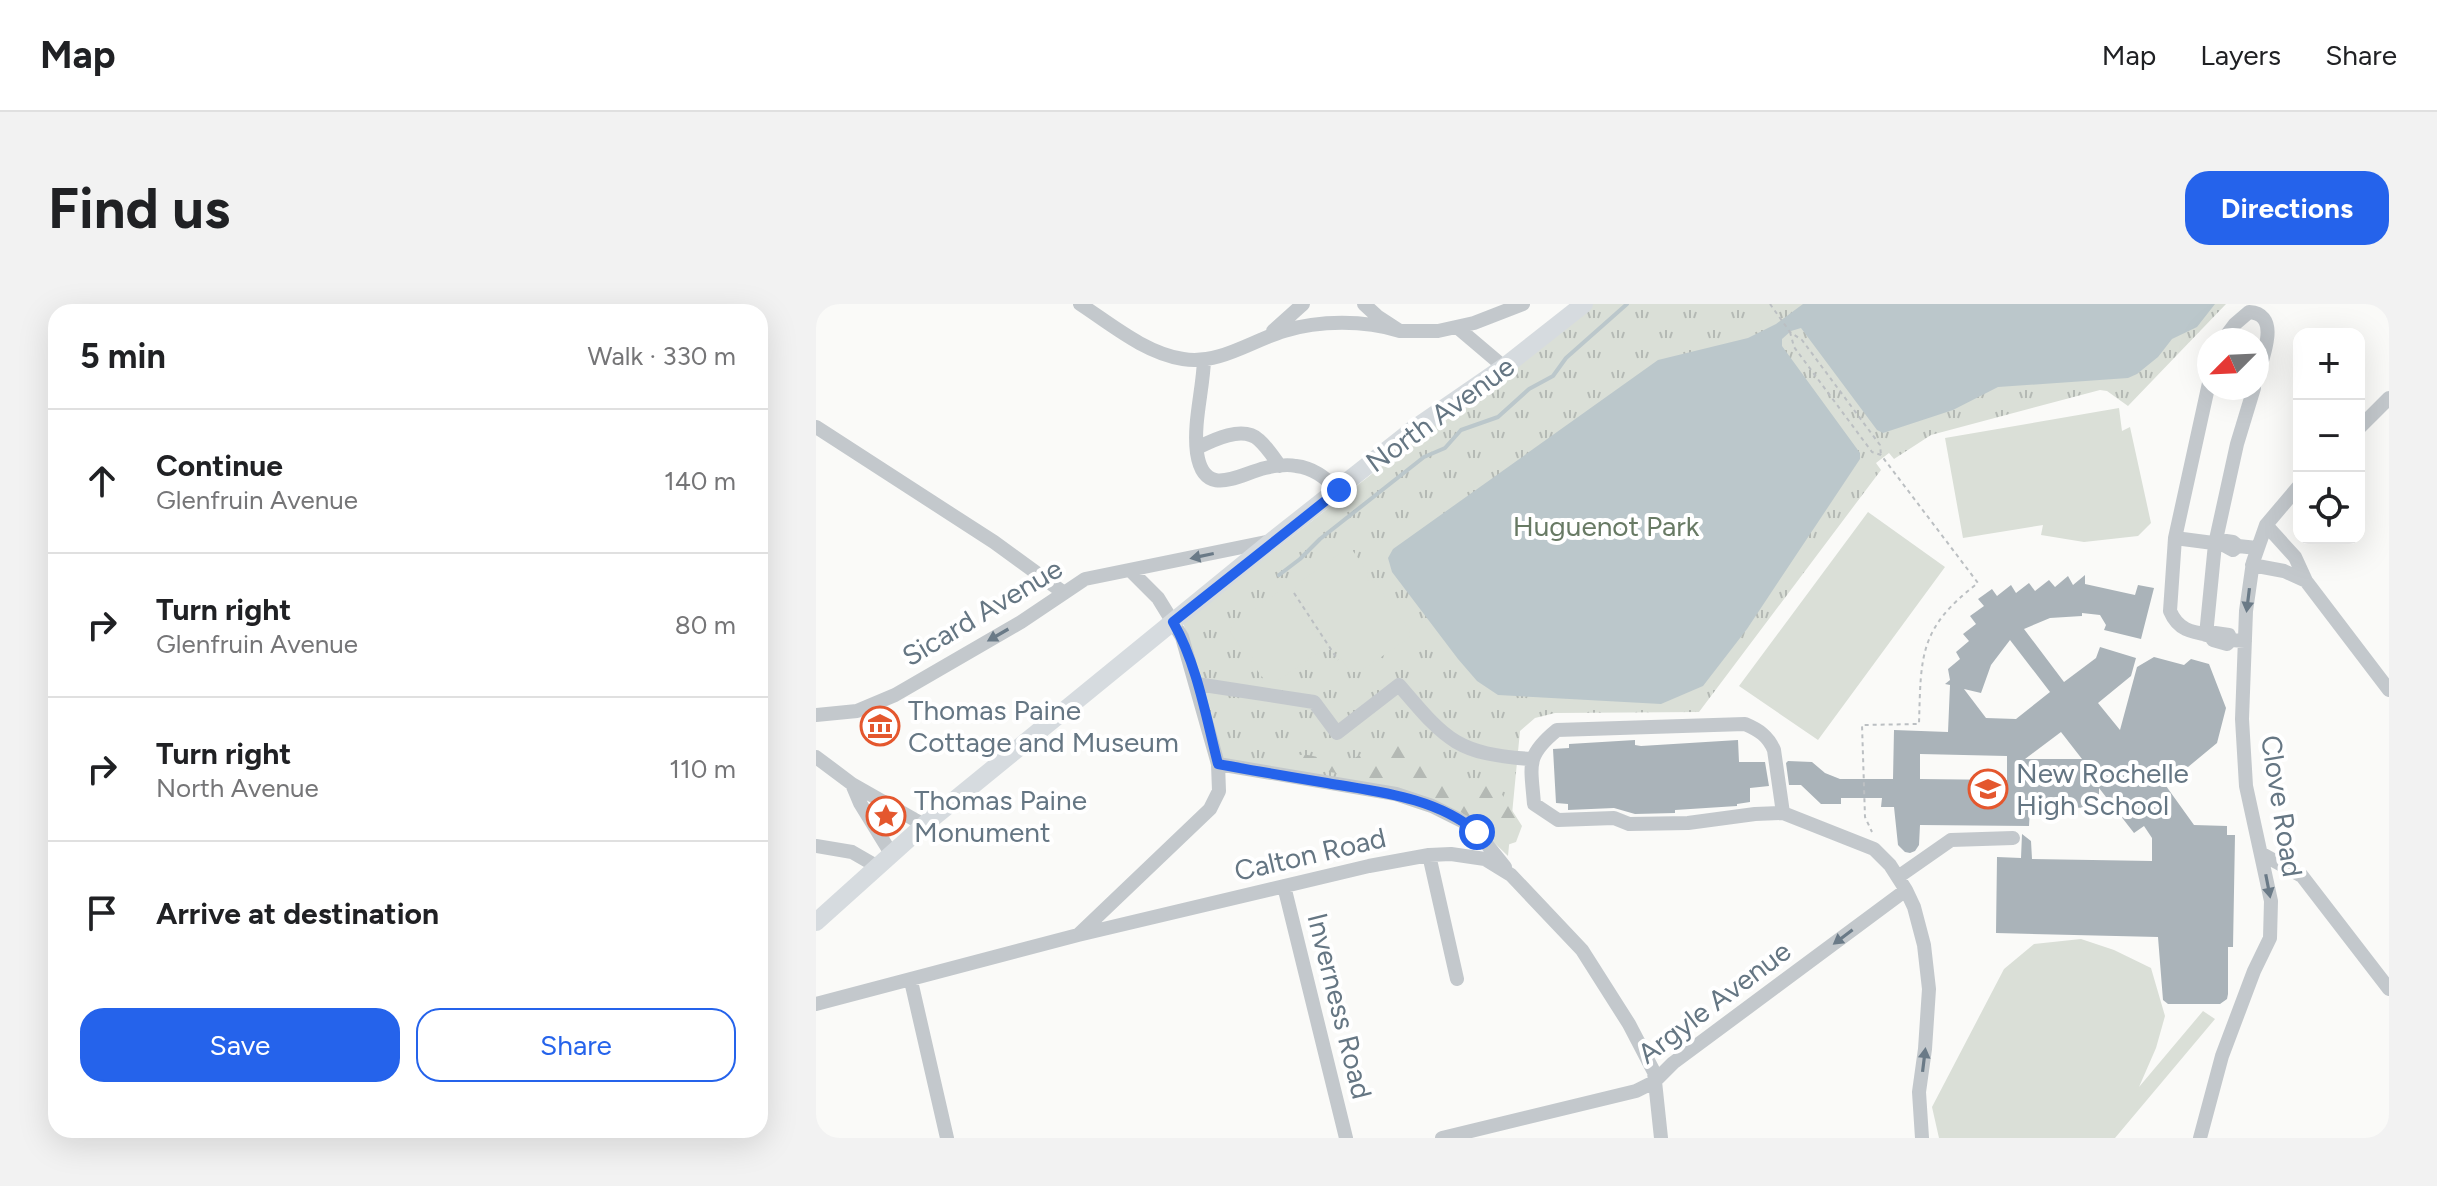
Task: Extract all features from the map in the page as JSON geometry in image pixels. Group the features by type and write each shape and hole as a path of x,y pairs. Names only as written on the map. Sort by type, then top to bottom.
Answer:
{"main road":[{"name":"North Avenue","path":"816,922 924,825 1272,541 1411,431 1504,367 1584,304"}],"street":[{"path":"1080,304 1147,348 1177,358 1204,360 1303,326 1385,326 1400,331 1438,331 1458,328 1523,304"},
{"path":"1263,339 1303,304"},
{"path":"1364,304 1400,331"},
{"path":"2232,328 2249,312 2256,312 2268,328"},
{"path":"1458,328 1504,367"},
{"path":"1204,360 1197,457 1206,473 1218,482 1232,481 1264,468 1293,465 1314,470 1339,490"},
{"path":"2365,422 2389,398"},
{"path":"2205,400 2175,538 2170,611 2182,628 2208,635 2229,635 2238,640"},
{"path":"2208,635 2219,544 2237,444 2250,400"},
{"path":"816,427 994,542 1064,593"},
{"path":"1197,448 1246,433 1258,438 1280,466"},
{"name":"Clove Road","path":"2200,1138 2222,1056 2270,938 2271,901 2246,786 2238,640 2257,548 2266,525 2293,493"},
{"path":"2266,525 2295,557 2306,581 2389,690"},
{"path":"2175,538 2219,544 2226,541 2257,548"},
{"name":"Sicard Avenue","path":"816,715 857,711 895,695 1021,622 1085,579 1132,572 1272,541"},
{"path":"2252,565 2284,571 2306,581"},
{"path":"1078,935 1210,809 1219,791 1218,764 1182,637 1158,598 1132,572"},
{"path":"1197,684 1314,702 1337,733 1399,685 1437,729 1463,748 1497,757 1531,759"},
{"path":"1783,813 1774,750 1763,733 1745,724 1557,730 1543,741 1531,759 1534,804 1558,820 1614,818 1629,824 1688,823 1783,813 1874,849 1902,883 1914,907 1924,945 1929,989 1919,1092 1922,1138"},
{"path":"816,757 852,784 924,825"},
{"path":"1218,764 1396,794 1432,806 1477,832 1511,875"},
{"path":"852,784 885,861"},
{"name":"Argyle Avenue","path":"1442,1138 1636,1091 1654,1082 1673,1063 1902,883 1951,840 2013,838"},
{"path":"816,846 885,861"},
{"name":"Calton Road","path":"816,1004 1078,935 1284,886 1429,855 1451,854 1485,859 1511,875 1582,950 1644,1049 1654,1072 1661,1138"},
{"path":"2262,854 2302,876 2389,989"},
{"path":"1429,855 1440,891 1457,979"},
{"name":"Inverness Road","path":"1284,886 1346,1138"},
{"path":"911,981 947,1138"}],"path":[{"path":"1770,304 1790,332 1802,340 1880,445 1881,455 1978,583 1940,616 1925,648 1921,661 1919,724 1862,725 1865,817 1874,838"},
{"path":"1790,332 1794,347 1854,429 1872,452 1881,455"},
{"path":"1294,593 1338,660"}],"green space":[{"name":"Huguenot Park","path":"1581,304 2226,304 2203,328 2197,328 2197,334 2128,406 2107,391 2100,390 1931,435 1894,459 1889,453 1876,463 1881,470 1699,712 1555,713 1535,718 1520,731 1508,856 1480,829 1416,794 1222,760 1183,622 1419,437"},
{"path":"2119,408 2122,431 2130,427 2151,523 2138,536 2084,542 2041,535 2043,525 1963,538 1945,438"},
{"path":"1868,512 1945,567 1818,740 1739,686"},
{"path":"1345,550 1353,551 1368,572 1367,580 1374,581 1389,602 1388,608 1395,610 1410,631 1409,638 1359,672 1350,672 1336,651 1338,643 1330,642 1315,622 1317,613 1309,612 1294,592 1297,584"},
{"path":"1280,591 1288,591 1303,613 1302,620 1310,621 1324,643 1323,649 1273,684 1266,682 1251,662 1253,654 1244,653 1230,632 1232,624"},
{"path":"1385,740 1445,767 1456,783 1496,785 1522,826 1516,842 1501,844 1452,805 1397,782 1289,766 1288,759 1302,755 1345,761"},
{"path":"2081,939 2114,950 2151,968 2165,1016 2156,1048 2139,1087 2203,1011 2215,1019 2115,1138 1939,1138 1932,1107 2004,969 2034,944"}],"shaded area":[{"path":"1803,304 2215,304 2197,327 2172,339 2158,357 2128,378 1998,387 1953,410 1883,433 1877,430 1801,328 1791,331 1782,339 1782,346 1860,453 1860,459 1747,629 1703,686 1661,704 1498,695 1477,681 1392,572 1388,558 1393,549 1658,360 1748,338 1776,324"}],"building":[{"name":"New Rochelle High School","path":"2085,575 2085,584 2135,595 2138,585 2154,588 2141,639 2104,630 2106,625 2100,615 2082,613 2082,616 2050,618 2024,629 2064,682 2096,658 2100,647 2136,658 2131,676 2098,703 2120,730 2137,667 2154,657 2184,665 2191,659 2209,664 2226,708 2217,743 2182,772 2151,765 2194,825 2227,826 2227,835 2235,835 2233,947 2228,947 2227,999 2220,1004 2168,1004 2163,1000 2158,937 1996,933 1997,857 2021,858 2022,834 2031,841 2032,859 2152,861 2152,838 2144,826 2134,833 2099,788 2099,808 2030,807 2029,826 1920,825 1919,845 1910,853 1898,845 1894,807 1881,807 1882,798 1841,798 1841,804 1821,804 1801,785 1789,785 1788,761 1812,762 1825,773 1840,779 1893,779 1894,730 1948,732 1950,685 1945,684 1950,680 1948,669 1960,659 1956,652 1969,641 1963,634 1976,624 1970,616 1984,606 1978,599 1992,589 1997,596 2011,585 2016,593 2029,583 2035,591 2049,580 2055,587 2068,576 2073,585","holes":["2010,640 2050,692 2016,719 1986,718 1964,689 1981,693 1991,665","2061,732 2082,759 2025,759","1920,754 2007,756 2007,780 1920,779"]},
{"path":"1635,740 1635,745 1641,746 1738,740 1739,762 1765,762 1769,786 1750,788 1750,802 1737,806 1675,810 1675,813 1635,814 1614,808 1568,810 1568,804 1556,803 1553,749 1569,748 1569,744"}],"waterway":[{"path":"1279,575 1424,457 1445,448 1461,430 1498,417 1529,389 1553,376 1566,358 1627,304"}],"place":[{"name":"Thomas Paine Cottage and Museum","path":"880,726"},
{"name":"New Rochelle High School","path":"1988,789"},
{"name":"Thomas Paine Monument","path":"886,816"}],"route":[{"path":"1339,490 1173,622 1182,637 1197,684 1218,764 1396,794 1432,806 1477,832"}]}
